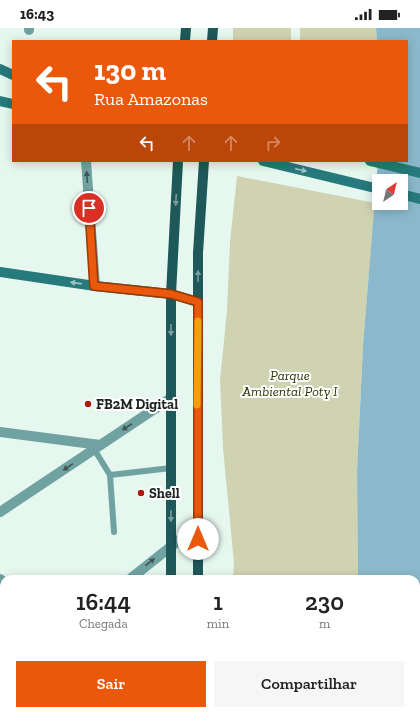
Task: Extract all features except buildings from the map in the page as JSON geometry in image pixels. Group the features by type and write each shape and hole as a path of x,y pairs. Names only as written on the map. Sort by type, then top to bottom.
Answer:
{"main road":[{"path":"185,40 186,28"},
{"path":"212,40 213,28"},
{"path":"0,69 12,75"},
{"path":"0,74 12,76"},
{"path":"0,101 12,104"},
{"path":"171,575 171,294 178,162"},
{"path":"198,575 198,253 204,162"},
{"path":"267,162 372,187"},
{"path":"374,162 420,173"},
{"path":"408,196 420,199"},
{"path":"0,272 94,286 171,294 198,302"}],"street":[{"path":"86,162 94,286"},
{"path":"0,512 171,398"},
{"path":"0,432 97,447"},
{"path":"135,575 198,525"}],"lane":[{"path":"97,447 110,475 114,532"},
{"path":"110,475 171,468"}],"green space":[{"path":"233,28 291,28 291,40 233,40"},
{"path":"300,28 376,28 377,40 300,40"},
{"name":"Parque Ambiental Poty I","path":"237,176 372,202 372,210 374,210 363,346 357,471 358,575 233,575 234,563 223,448 220,380 227,311 230,242"}],"water":[{"path":"376,28 420,28 420,575 358,575 357,471 363,346 374,210 408,210 408,174 377,174 378,162 408,162 408,40 377,40"}],"slow traffic":[{"path":"197,405 198,321"}],"place":[{"name":"FB2M Digital","path":"88,404"},
{"name":"Shell","path":"141,493"}],"route":[{"path":"89,208 94,286 171,294 198,302 198,539"}]}
